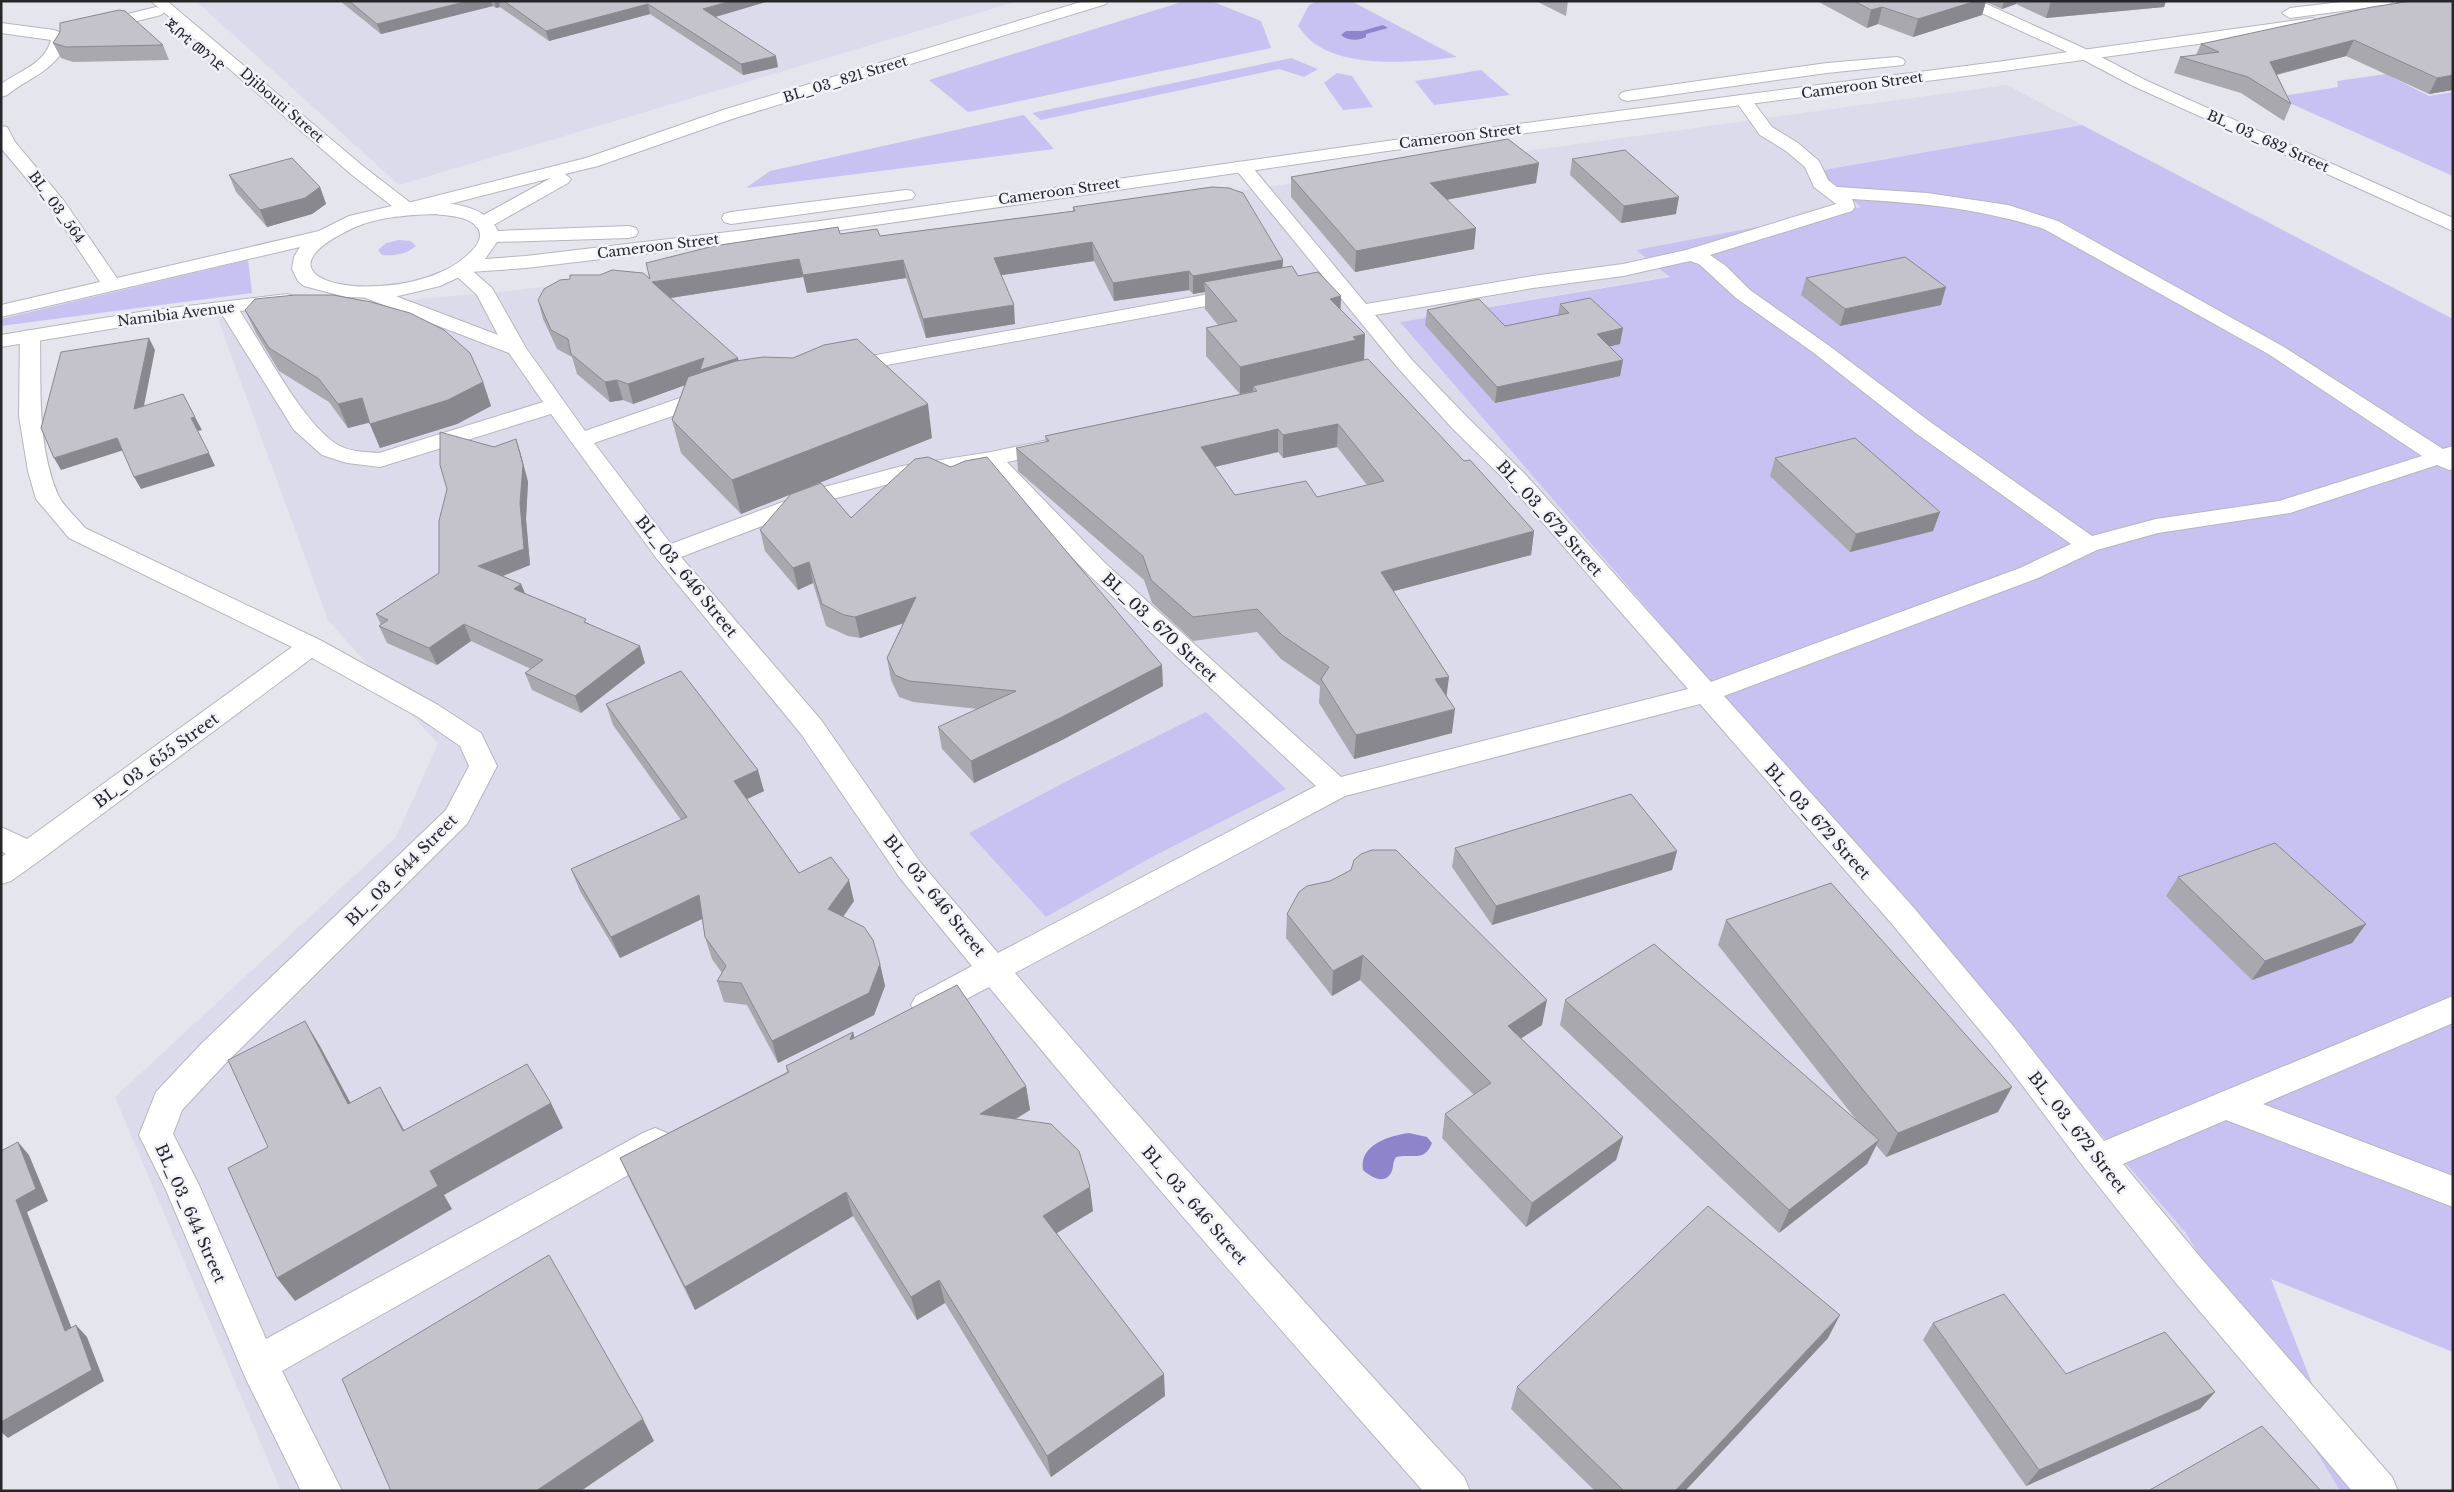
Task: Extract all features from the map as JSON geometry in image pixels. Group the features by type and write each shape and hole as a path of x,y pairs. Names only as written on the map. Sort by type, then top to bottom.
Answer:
{"street":[{"name":"BL_03_821 Street","path":"592,162 729,114 1101,1"},
{"name":"BL_03_682 Street","path":"1967,1 2058,44 2084,54 2139,82 2453,225"},
{"path":"1,28 54,35 77,30 154,4"},
{"name":"ጂቡቲ መንገድ","path":"154,4 341,168 368,204"},
{"name":"Djibouti Street","path":"154,4 407,209"},
{"name":"Cameroon Street","path":"1612,98 1826,68 1991,54 2058,44 2394,6"},
{"name":"Cameroon Street","path":"464,268 820,226 1387,146 2084,54 2394,6"},
{"path":"1,92 9,84 33,72 53,56 59,39 54,35"},
{"path":"1,79 33,72"},
{"path":"1362,311 1533,282 1624,270 1691,255 1846,207 1844,200 1820,182 1813,165 1792,147 1766,131 1743,100"},
{"path":"1378,130 1387,146"},
{"name":"BL_03_564","path":"1,131 7,144 58,205 111,284"},
{"path":"407,209 592,162"},
{"path":"486,230 592,162"},
{"name":"BL_03_672 Street","path":"1242,166 1324,279 1362,311 1396,366 1523,486 1704,694 1903,916 2003,1036 2098,1159 2188,1270 2378,1491"},
{"name":"Cameroon Street","path":"710,221 924,192"},
{"path":"1831,192 1927,198 2008,211 2051,225 2277,350 2448,459"},
{"path":"464,268 484,252 486,230 476,217 458,211 434,208 407,209 368,204 323,236 308,249 301,262 303,275 316,285 361,293 516,349"},
{"name":"Cameroon Street","path":"486,230 613,234 642,230"},
{"path":"1,311 323,236"},
{"path":"1691,255 1706,260 1743,294 1821,349 1924,429 2088,545"},
{"name":"Namibia Avenue","path":"1,340 146,317 424,285 464,268"},
{"name":"BL_03_646 Street","path":"464,268 485,292 516,349 580,440 666,554 811,728 910,870 1102,1099 1450,1491"},
{"path":"826,370 1265,290"},
{"path":"228,308 302,425 330,450 355,458 380,460 556,405"},
{"name":"BL_03_644 Street","path":"30,336 30,416 39,471 48,499 77,533 311,646 428,711 471,740 483,766 457,818 212,1054 168,1102 156,1135 182,1185 258,1364 322,1491"},
{"path":"580,440 729,389"},
{"path":"666,554 825,494 902,472 991,459 1075,441"},
{"name":"BL_03_670 Street","path":"991,459 1097,569 1336,788"},
{"path":"899,1020 995,971 1336,788 1704,694 2029,573 2088,545 2156,526 2282,508 2448,459"},
{"name":"BL_03_655 Street","path":"1,873 311,646"},
{"path":"1,838 29,853"},
{"path":"2098,1159 2453,1009"},
{"path":"2226,1105 2453,1192"},
{"path":"258,1364 679,1131"}],"shaded area":[{"path":"196,1 1019,1 399,185"},
{"path":"1185,1 1211,1 1261,21 1271,48 968,112 929,80"},
{"path":"1318,1 1351,1 1457,57 1423,61 1384,62 1345,57 1328,51 1312,41 1298,26 1309,5"},
{"path":"1383,25 1388,28 1366,34 1366,37 1360,39 1353,40 1341,35 1346,31 1362,31"},
{"path":"1291,58 1318,69 1304,77 1279,69 1041,120 1032,113"},
{"path":"1481,70 1510,95 1434,105 1415,81"},
{"path":"1337,73 1352,76 1373,107 1343,110 1324,83"},
{"path":"2386,74 2429,96 2453,92 2453,176 2276,97 2338,87 2337,81"},
{"path":"2007,85 2082,125 1819,171 1861,207 1637,250 1671,276 1400,322 2186,1233 2340,1491 281,1491 115,1097 396,837 438,744 328,620 215,311 324,308 518,290"},
{"path":"1024,115 1054,149 746,188 770,171"},
{"path":"2082,125 2453,319 2453,1352 2271,1279 2354,1491 2340,1491 2186,1233 1400,322 1670,277 1636,250 1861,207 1818,171"},
{"path":"399,240 411,241 416,246 396,255 382,255 378,250 386,243"},
{"path":"248,260 252,293 1,326 1,319"},
{"path":"1206,712 1286,789 1150,858 1046,917 969,833 1071,779"},
{"path":"1409,1133 1427,1137 1432,1143 1429,1149 1417,1156 1396,1157 1391,1173 1385,1179 1377,1179 1363,1170 1363,1161 1370,1148 1384,1139"}],"building":[{"path":"349,1 468,1 377,24"},
{"path":"504,1 731,1 703,9 776,56 741,64 648,4 546,31"},
{"path":"1854,1 1976,1 1918,19 1882,7 1871,10"},
{"path":"2412,1 2453,1 2453,75 2437,78 2354,40 2270,62 2291,104 2248,77 2180,57 2219,52 2201,44 2372,7"},
{"path":"119,10 125,11 163,45 66,47 53,43 60,32 60,23"},
{"path":"1508,139 1539,163 1430,183 1476,228 1356,251 1291,177"},
{"path":"1625,150 1679,197 1624,206 1572,159"},
{"path":"292,158 320,187 305,198 260,210 229,175"},
{"path":"1212,187 1229,188 1243,193 1283,260 1193,276 1189,271 1113,283 1092,242 994,258 1014,305 923,319 903,260 803,275 799,259 652,282 738,358 700,370 704,358 628,384 617,380 605,382 571,354 568,339 551,330 538,300 544,289 560,280 570,279 570,275 600,275 612,270 643,273 650,279 646,263 714,246 838,227 840,234 877,229 880,236 1075,211 1073,207"},
{"path":"1905,257 1946,287 1845,309 1806,278"},
{"path":"1292,266 1298,276 1318,272 1341,296 1330,299 1365,334 1353,337 1356,340 1240,367 1206,328 1237,321 1204,282"},
{"path":"295,295 333,295 371,302 410,313 444,330 470,353 483,382 448,400 370,424 362,398 338,404 319,379 269,348 245,310 255,299"},
{"path":"1590,298 1623,328 1597,334 1623,360 1497,387 1427,310 1479,299 1505,326 1569,313 1560,304"},
{"path":"149,338 134,409 183,394 195,417 191,418 209,453 134,477 117,438 54,458 41,428 61,352"},
{"path":"857,339 928,404 732,480 672,420 688,377 736,361 763,357 793,358 824,345"},
{"path":"1368,359 1464,461 1470,460 1534,531 1381,572 1449,677 1435,679 1455,709 1356,735 1321,679 1329,667 1282,635 1257,609 1193,617 1151,580 1143,556 1016,448 1049,441 1045,436 1257,391 1253,386","holes":["1338,424 1384,481 1317,497 1306,481 1235,495 1201,447 1278,429 1283,435"]},
{"path":"440,432 494,447 516,439 523,465 520,503 524,549 478,566 521,584 514,589 586,619 584,622 640,646 575,696 525,673 543,660 464,624 429,648 379,626 388,620 376,614 439,573 439,521 447,489 440,465"},
{"path":"1855,438 1940,512 1856,534 1775,458"},
{"path":"928,457 951,467 965,461 987,457 1162,665 1060,718 971,761 938,727 1016,691 909,681 895,675 887,658 916,597 855,617 844,615 822,604 809,562 793,568 760,530 791,494 821,483 851,518 915,459"},
{"path":"681,671 758,770 734,781 799,873 831,857 849,880 828,909 864,927 873,940 880,964 869,993 772,1041 741,983 717,981 726,966 705,937 699,895 611,937 571,869 687,817 606,704"},
{"path":"1631,794 1677,851 1496,906 1455,848"},
{"path":"2275,843 2366,924 2265,961 2178,877"},
{"path":"1372,850 1396,850 1547,1000 1508,1026 1623,1137 1532,1203 1445,1114 1491,1083 1363,955 1333,971 1287,914 1299,892 1307,886 1330,881 1351,870 1354,860 1361,854"},
{"path":"1831,883 2012,1087 1898,1133 1726,920"},
{"path":"1654,944 1879,1140 1789,1210 1565,1000"},
{"path":"957,985 1026,1086 980,1114 1051,1124 1079,1151 1090,1187 1043,1216 1164,1374 1047,1456 939,1280 911,1297 846,1192 685,1287 620,1158 789,1072 786,1066 853,1032 850,1040"},
{"path":"305,1021 348,1104 380,1087 403,1131 527,1064 551,1103 430,1171 438,1186 277,1278 228,1168 268,1147 228,1060"},
{"path":"18,1142 36,1189 16,1200 65,1331 76,1325 92,1370 1,1422 1,1151"},
{"path":"1708,1206 1840,1315 1675,1491 1624,1491 1517,1387"},
{"path":"549,1255 643,1419 536,1491 391,1491 342,1379"},
{"path":"2004,1294 2066,1374 2165,1332 2215,1392 2039,1470 1933,1323"},
{"path":"2262,1426 2321,1491 2148,1491"}]}
